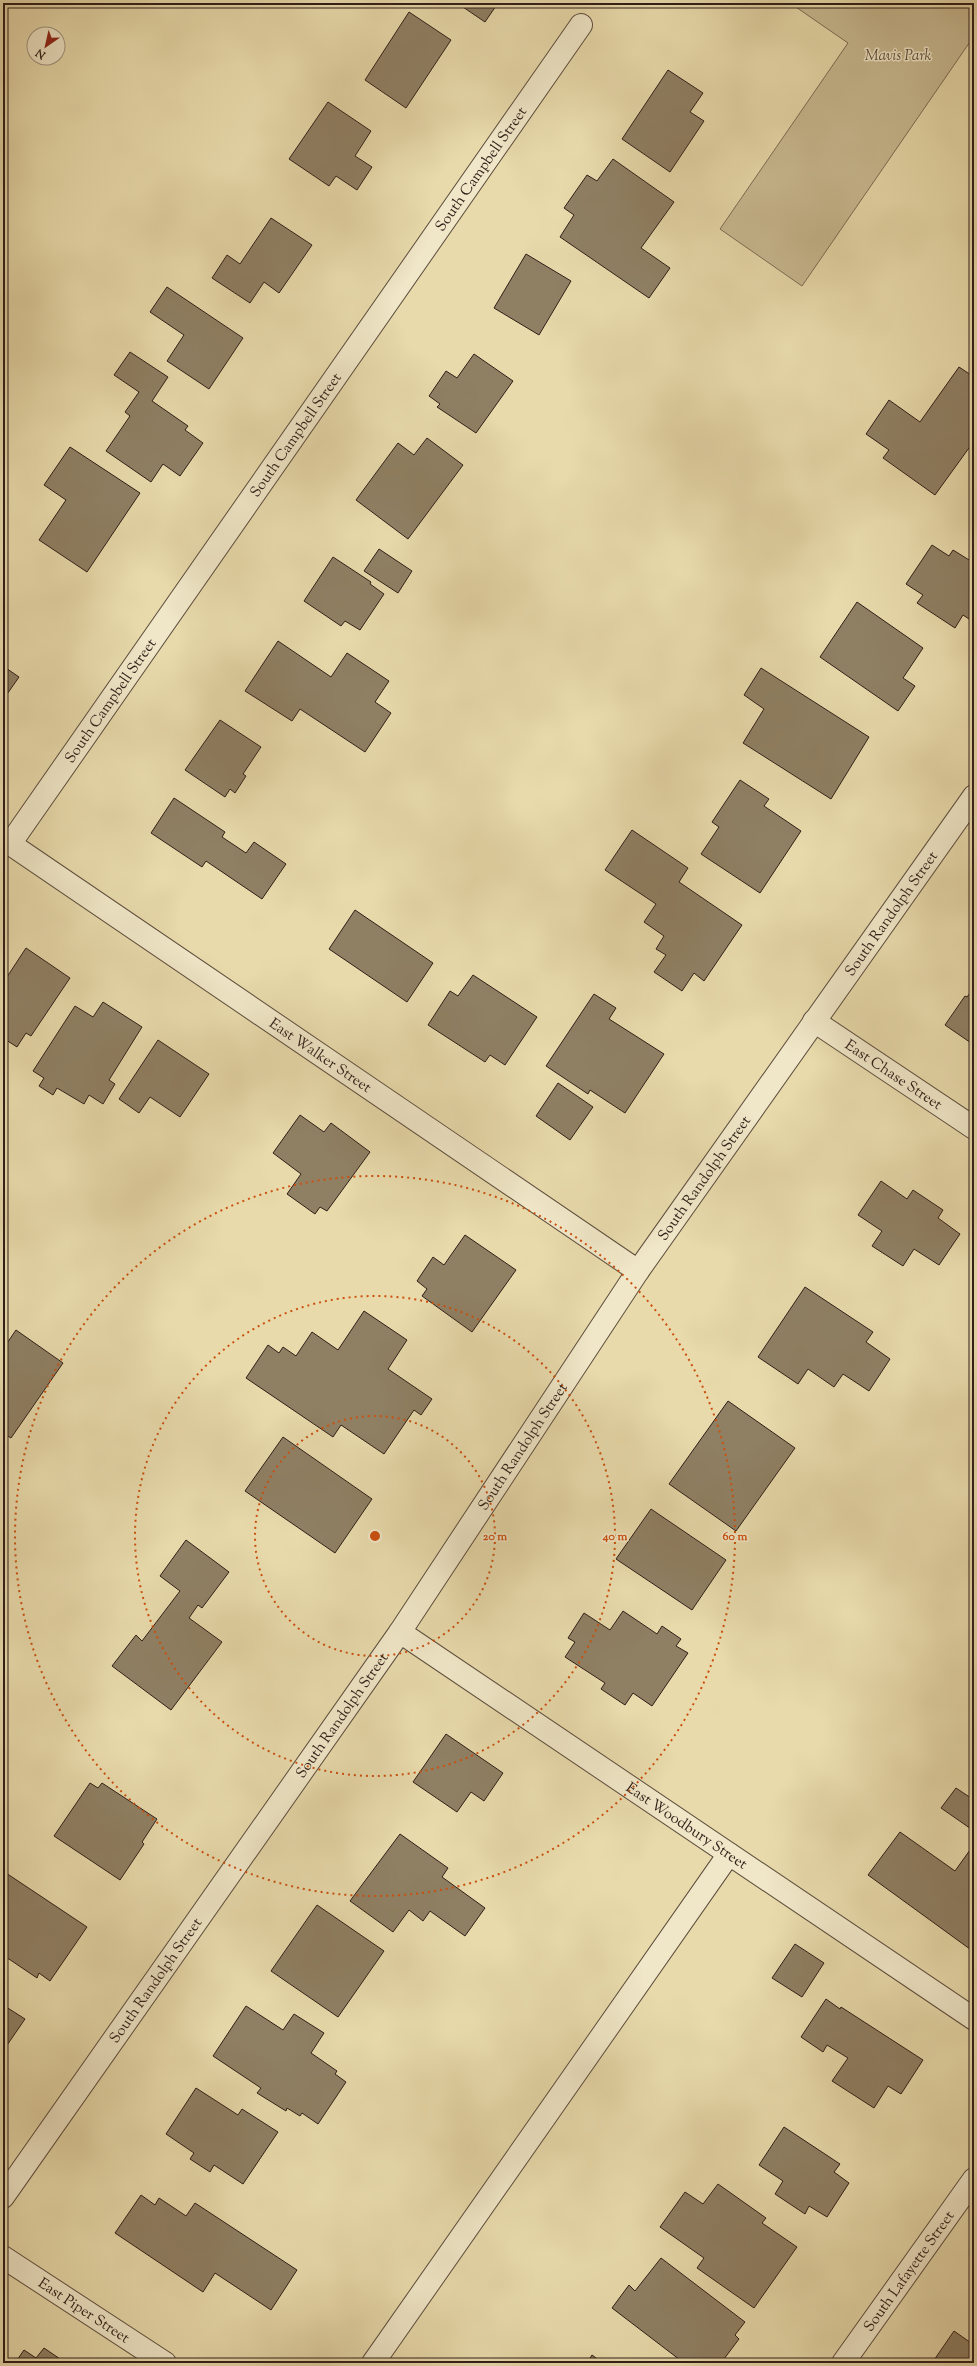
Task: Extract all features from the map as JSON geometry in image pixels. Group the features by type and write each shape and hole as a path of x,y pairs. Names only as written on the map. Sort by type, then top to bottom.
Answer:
{"street":[{"name":"South Campbell Street","path":"7,841 581,25"},
{"name":"South Randolph Street","path":"3,2197 400,1632 638,1271 974,796"},
{"name":"East Walker Street","path":"7,841 638,1271"},
{"name":"East Chase Street","path":"814,1021 974,1128"},
{"name":"East Woodbury Street","path":"400,1632 974,2019"},
{"path":"373,2363 729,1854"},
{"name":"South Lafayette Street","path":"843,2363 974,2179"},
{"name":"East Piper Street","path":"3,2257 165,2363"}],"green space":[{"name":"Mavis Park","path":"790,3 974,3 974,36 802,286 720,229 848,43"}],"building":[{"path":"457,3 498,3 485,22"},
{"path":"409,12 451,40 406,108 365,80"},
{"path":"668,70 703,93 690,112 704,121 670,172 622,139"},
{"path":"328,102 371,131 355,156 372,167 357,190 336,176 329,186 289,159"},
{"path":"613,159 674,202 641,248 670,268 649,298 560,237 574,215 564,208 587,175 597,181"},
{"path":"271,218 312,245 279,293 264,282 250,303 212,278 227,255 240,264"},
{"path":"526,254 571,281 539,335 494,308"},
{"path":"167,287 243,338 209,389 167,361 184,335 150,312"},
{"path":"130,352 168,377 152,401 188,426 185,430 203,443 180,476 163,464 151,482 106,451 130,416 125,412 139,392 114,375"},
{"path":"474,354 513,381 476,433 437,407 440,404 429,396 446,371 457,378"},
{"path":"959,367 974,377 974,441 935,495 883,458 889,450 866,434 889,400 920,422"},
{"path":"427,438 463,465 408,539 356,500 398,443 414,455"},
{"path":"70,447 140,493 87,572 39,540 66,500 44,485"},
{"path":"932,545 949,556 953,550 974,563 974,612 969,619 963,615 955,628 917,603 923,595 906,584"},
{"path":"379,549 412,571 398,593 364,571"},
{"path":"333,557 371,582 370,584 384,594 360,630 345,621 341,626 304,601"},
{"path":"857,602 923,648 903,678 915,686 898,711 820,657"},
{"path":"278,641 331,677 347,653 389,681 375,702 391,713 365,752 300,709 292,721 245,691"},
{"path":"3,666 19,677 3,700"},
{"path":"761,668 869,737 831,799 743,743 764,709 744,695"},
{"path":"220,720 261,747 243,774 246,776 235,793 230,789 225,797 185,770"},
{"path":"740,780 769,799 764,806 801,831 760,893 701,854 719,827 712,822"},
{"path":"174,798 225,832 222,837 246,853 254,842 286,864 262,899 206,861 202,867 151,833"},
{"path":"632,830 688,868 679,882 742,925 704,981 694,973 682,991 654,972 666,955 656,949 664,936 644,922 656,904 605,870"},
{"path":"355,910 433,963 407,1002 329,949"},
{"path":"26,948 70,978 31,1036 26,1033 17,1047 3,1038 3,983"},
{"path":"473,975 537,1017 505,1065 490,1055 485,1062 428,1025 450,991 458,996"},
{"path":"974,988 974,1045 945,1025 965,996 967,997"},
{"path":"594,994 616,1008 609,1019 664,1054 625,1113 590,1090 588,1094 546,1066"},
{"path":"103,1002 142,1027 109,1080 115,1084 103,1104 89,1095 84,1104 57,1088 53,1095 39,1086 44,1078 33,1071 75,1006 93,1017"},
{"path":"158,1040 209,1074 180,1117 150,1097 139,1113 119,1099"},
{"path":"558,1083 593,1107 570,1140 536,1116"},
{"path":"300,1115 324,1132 331,1123 370,1152 327,1211 320,1207 315,1214 287,1194 301,1174 273,1153"},
{"path":"881,1181 907,1199 913,1190 943,1210 938,1218 960,1234 939,1265 914,1249 903,1266 872,1246 882,1231 858,1215"},
{"path":"465,1235 516,1270 472,1332 422,1296 427,1289 417,1281 433,1257 444,1265"},
{"path":"805,1287 873,1332 866,1342 890,1359 869,1391 843,1374 834,1387 808,1369 798,1384 758,1357"},
{"path":"364,1311 407,1340 388,1369 432,1399 421,1415 414,1410 384,1454 341,1425 333,1437 246,1378 268,1345 279,1353 283,1347 296,1356 312,1332 338,1350"},
{"path":"16,1330 63,1363 11,1438 3,1433 3,1349"},
{"path":"728,1401 795,1448 736,1531 669,1484"},
{"path":"283,1437 372,1499 335,1553 245,1491"},
{"path":"651,1509 726,1560 692,1610 616,1559"},
{"path":"186,1540 229,1572 202,1608 198,1605 189,1618 222,1642 171,1710 112,1666 136,1635 142,1641 180,1591 160,1576"},
{"path":"623,1611 657,1634 662,1626 681,1639 676,1646 688,1653 652,1706 633,1693 625,1705 601,1689 605,1683 565,1657 575,1642 568,1638 584,1613 610,1630"},
{"path":"446,1734 503,1773 484,1801 471,1792 457,1812 413,1782"},
{"path":"90,1783 98,1788 102,1783 157,1819 142,1842 144,1844 120,1880 54,1836"},
{"path":"956,1788 974,1800 974,1831 941,1808"},
{"path":"900,1832 955,1871 970,1850 974,1852 974,1952 868,1875"},
{"path":"400,1834 448,1868 442,1877 485,1908 465,1936 430,1911 423,1921 409,1910 393,1932 350,1901"},
{"path":"6,1873 87,1927 50,1981 39,1973 37,1978 3,1955 3,1877"},
{"path":"317,1905 384,1951 338,2017 271,1971"},
{"path":"795,1944 824,1963 802,1997 772,1978"},
{"path":"826,1999 840,2009 841,2007 923,2060 901,2094 888,2086 874,2108 832,2081 848,2058 827,2045 823,2052 801,2037"},
{"path":"3,2005 25,2019 3,2051"},
{"path":"246,2006 283,2030 294,2014 324,2033 311,2053 337,2071 335,2074 346,2082 318,2124 302,2113 300,2116 287,2108 286,2111 257,2093 261,2088 213,2056"},
{"path":"196,2088 238,2115 242,2109 278,2132 243,2184 214,2165 210,2172 190,2159 194,2153 166,2134"},
{"path":"784,2127 840,2164 834,2172 849,2183 827,2217 809,2206 805,2214 775,2194 783,2181 759,2165"},
{"path":"718,2184 766,2218 762,2223 797,2247 754,2308 697,2268 704,2258 660,2227 685,2192 703,2204"},
{"path":"141,2195 155,2205 159,2198 186,2216 195,2203 297,2270 271,2310 215,2273 203,2292 115,2233"},
{"path":"661,2258 745,2322 735,2335 739,2339 721,2363 684,2363 612,2308 629,2285 635,2291"},
{"path":"954,2331 974,2345 974,2363 932,2363"},
{"path":"44,2348 66,2363 15,2363 24,2350 36,2358"},
{"path":"592,2355 603,2363 587,2363"}]}
